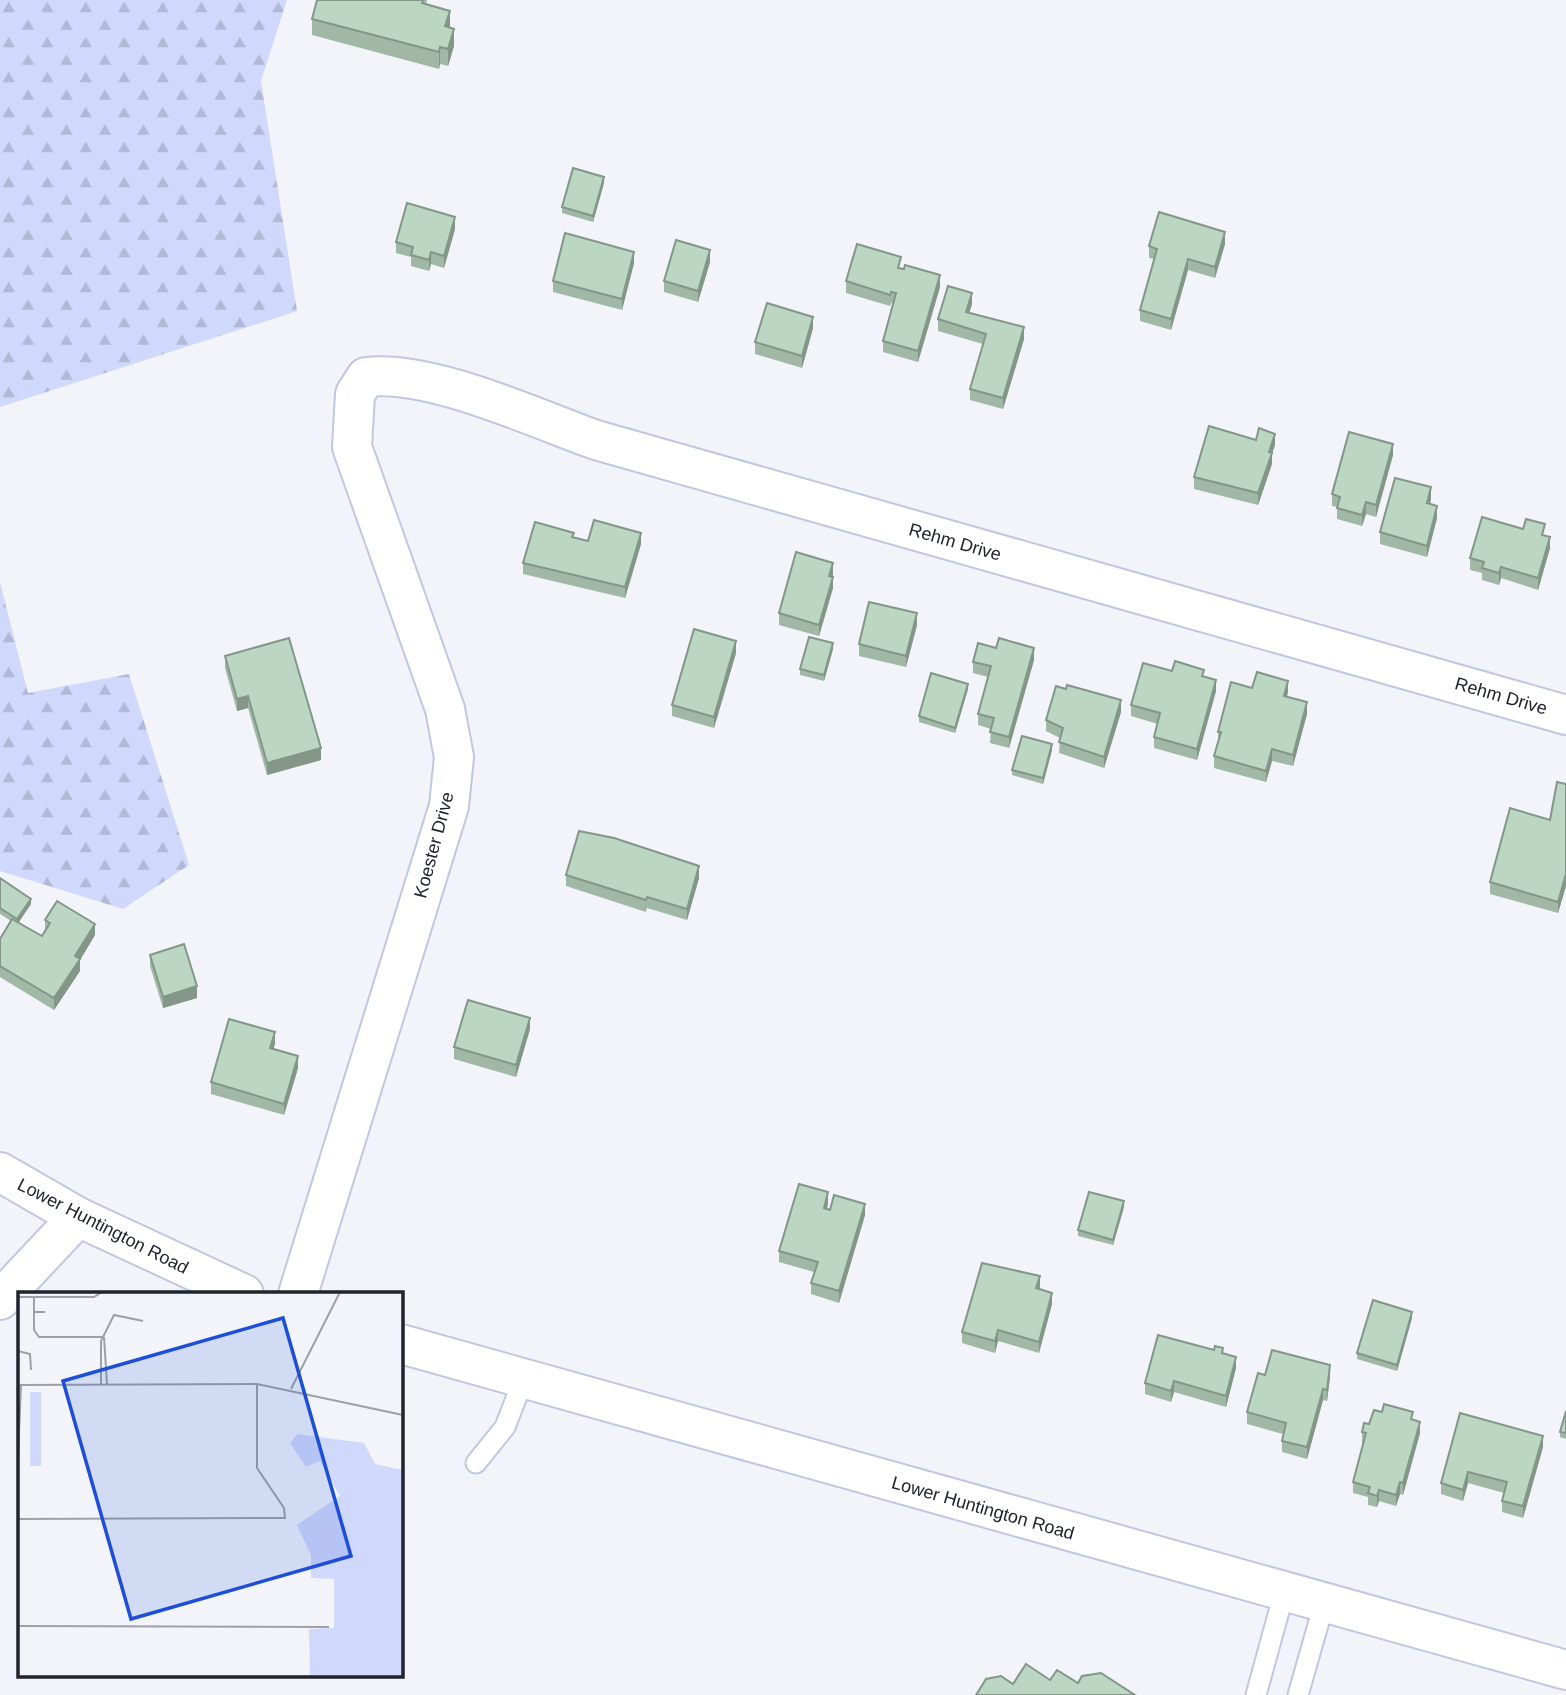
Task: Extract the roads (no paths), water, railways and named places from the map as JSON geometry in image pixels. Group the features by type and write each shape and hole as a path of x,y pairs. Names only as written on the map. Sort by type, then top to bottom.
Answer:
{"street":[{"name":"Rehm Drive","path":"355,394 366,377 391,374 468,394 596,440 1566,715"},
{"name":"Koester Drive","path":"299,1292 449,806 454,757 446,709 352,447 355,394"},
{"name":"Lower Huntington Road","path":"0,1172 78,1217 240,1292"},
{"path":"0,1300 78,1217"},
{"name":"Lower Huntington Road","path":"402,1344 1566,1670"}],"lane":[{"path":"476,1463 505,1427 524,1378"},
{"path":"1256,1695 1284,1593"},
{"path":"1298,1695 1324,1604"}]}
